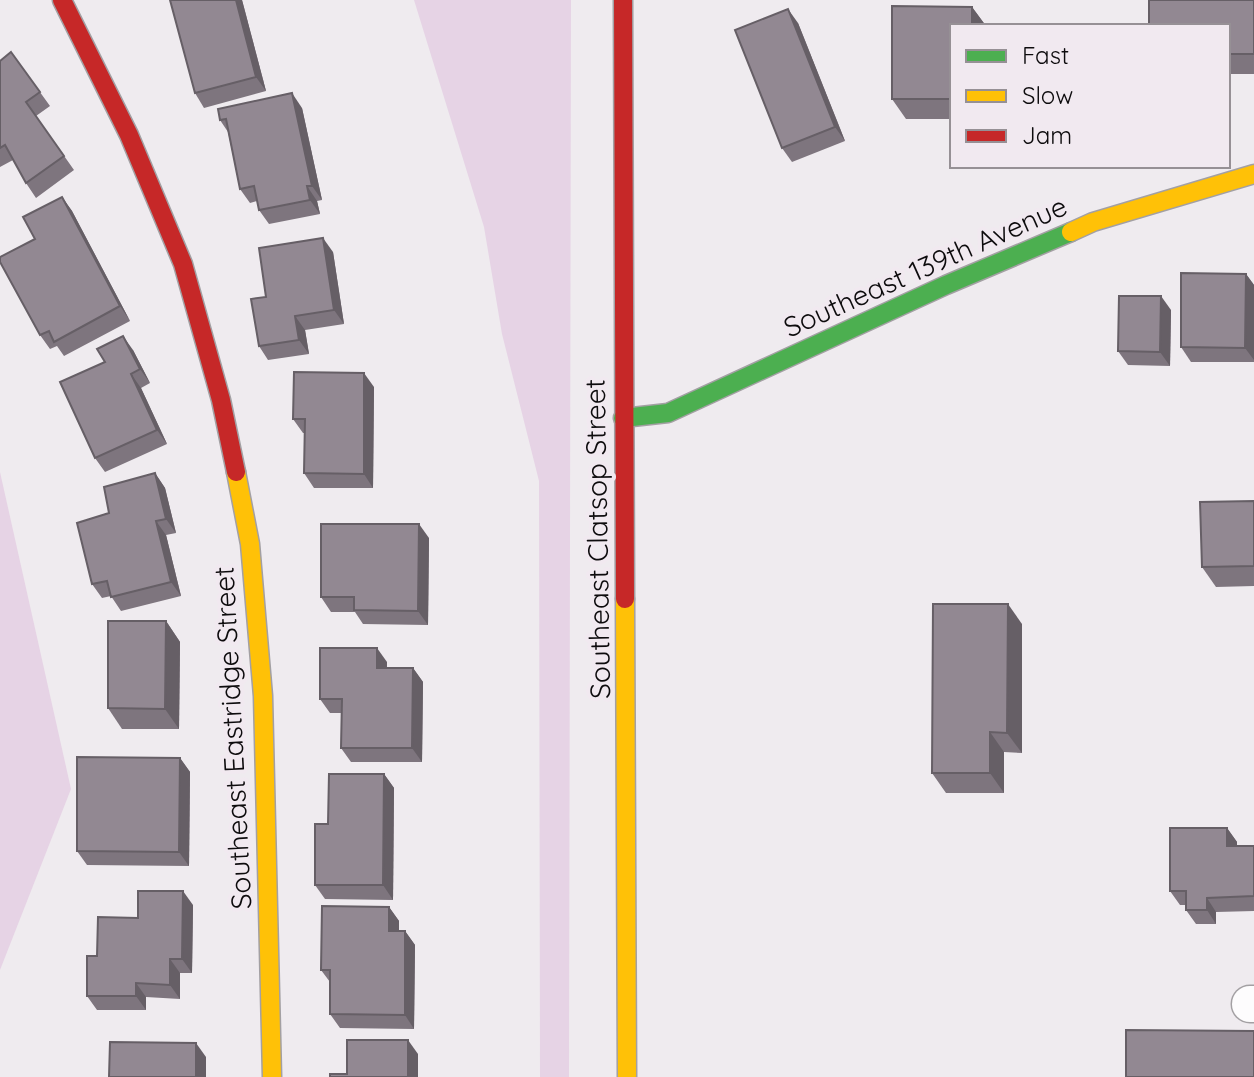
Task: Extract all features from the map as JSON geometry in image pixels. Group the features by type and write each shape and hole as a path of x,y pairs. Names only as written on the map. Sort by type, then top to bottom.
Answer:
{"street":[{"name":"Southeast Eastridge Street","path":"62,0 129,135 183,264 221,400 247,529 263,696 272,1077"},
{"name":"Southeast Clatsop Street","path":"623,0 627,1077"},
{"name":"Southeast 139th Avenue","path":"623,418 668,413 932,291 1093,222 1254,174"}],"shaded area":[{"path":"414,0 571,0 569,1077 540,1077 539,481 502,334 484,227"},
{"path":"0,472 71,789 0,970"}],"building":[{"path":"170,0 236,0 256,77 195,93"},
{"path":"1149,0 1254,0 1254,54 1230,54 1230,24 1149,24"},
{"path":"892,6 972,7 972,24 950,24 950,99 892,99"},
{"path":"788,9 835,127 782,148 735,30"},
{"path":"11,52 40,92 26,102 64,156 26,183 5,145 0,148 0,61"},
{"path":"292,93 312,186 307,186 310,200 259,210 254,186 240,189 226,119 220,120 218,109"},
{"path":"62,197 120,306 54,342 49,331 40,335 0,257 35,239 23,217"},
{"path":"323,238 334,310 295,316 299,340 259,346 251,299 266,297 259,248"},
{"path":"1181,273 1246,274 1245,348 1181,347"},
{"path":"1119,296 1161,296 1160,352 1118,351"},
{"path":"123,336 140,369 131,374 157,430 95,458 60,382 105,362 97,349"},
{"path":"294,372 364,373 364,474 304,473 305,419 293,419"},
{"path":"155,473 166,519 156,521 171,582 111,597 107,581 92,584 77,523 109,513 104,487"},
{"path":"1254,501 1254,566 1202,567 1200,502"},
{"path":"321,524 419,524 418,611 354,610 354,597 321,597"},
{"path":"933,604 1008,604 1007,733 990,732 990,773 932,773"},
{"path":"108,621 166,621 165,709 108,708"},
{"path":"320,648 377,648 377,668 413,668 412,748 341,748 342,699 320,699"},
{"path":"77,757 180,758 179,852 77,851"},
{"path":"329,774 384,774 383,885 315,885 315,824 328,824"},
{"path":"1170,828 1227,828 1227,846 1254,846 1254,896 1207,898 1207,910 1186,910 1186,891 1170,891"},
{"path":"138,891 183,891 182,959 170,959 170,985 136,983 136,996 87,996 87,956 97,956 98,917 138,918"},
{"path":"322,906 389,907 389,931 405,931 405,1015 330,1014 330,970 321,970"},
{"path":"1126,1030 1254,1031 1254,1077 1126,1077"},
{"path":"347,1040 408,1040 408,1077 330,1077 330,1074 347,1074"},
{"path":"110,1042 196,1043 196,1077 109,1077"}],"traffic: fast":[{"path":"623,418 668,413 946,285 1071,232"}],"traffic: slow":[{"path":"1071,232 1093,222 1254,174"},
{"path":"236,472 250,544 263,696 272,1077"},
{"path":"625,599 627,1077"}],"traffic: jam":[{"path":"62,0 129,135 183,264 221,400 236,472"},
{"path":"623,0 625,599"}]}
